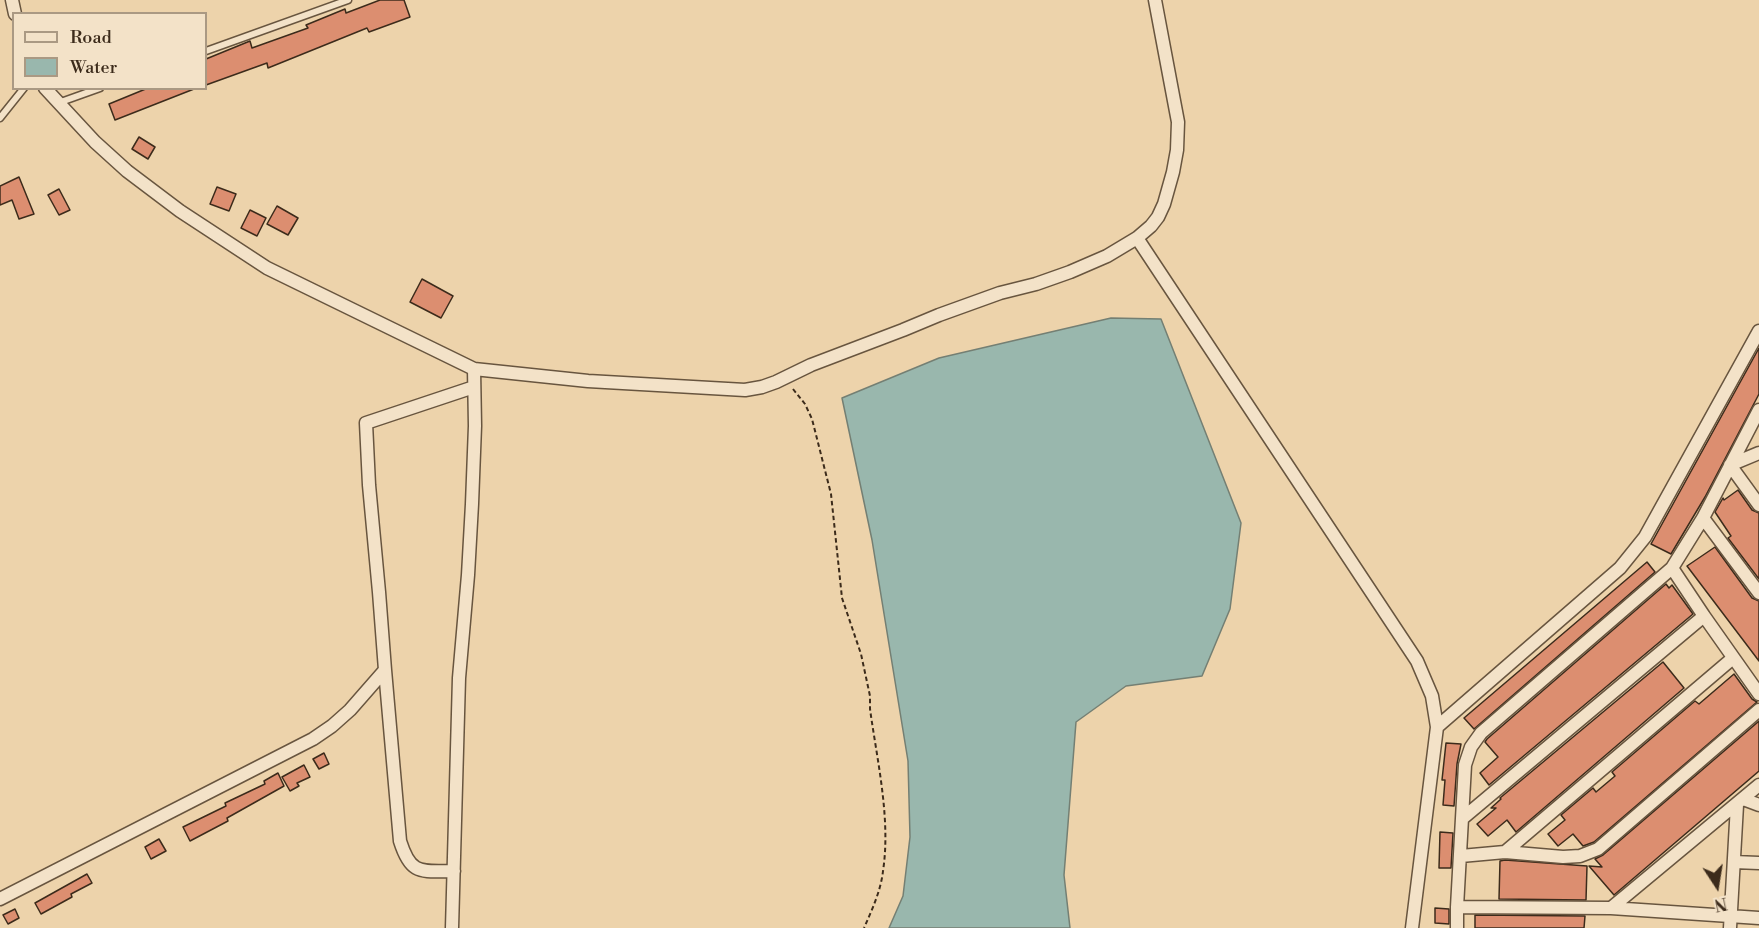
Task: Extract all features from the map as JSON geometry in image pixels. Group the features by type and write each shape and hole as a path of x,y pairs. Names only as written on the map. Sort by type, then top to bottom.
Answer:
{"street":[{"path":"47,90 95,142 127,171 180,211 267,268 474,369 588,381 745,390 776,382 811,364 930,318 1070,272 1107,256 1137,238 1151,226 1164,204 1173,172 1178,122 1155,0"},
{"path":"1137,238 1417,661 1432,696 1437,728 1412,928"},
{"path":"1437,728 1620,568 1635,551 1645,537 1759,331"},
{"path":"452,928 459,678 472,504 475,426 474,369"},
{"path":"454,871 414,868 405,856 400,841 369,485 366,423 474,387"},
{"path":"1456,928 1465,765 1471,747 1481,733 1672,568 1703,518 1759,410"},
{"path":"1730,465 1759,453"},
{"path":"1730,465 1759,506"},
{"path":"1703,518 1759,593"},
{"path":"1672,568 1759,694"},
{"path":"1463,818 1704,616"},
{"path":"1505,852 1733,658"},
{"path":"0,899 313,739 350,711 385,670"},
{"path":"1461,856 1505,852 1563,857 1580,856 1598,849 1759,710"},
{"path":"1611,908 1759,785"},
{"path":"1740,802 1759,805"},
{"path":"1730,922 1740,802"},
{"path":"1734,862 1759,863"},
{"path":"1457,908 1611,908 1730,922 1759,918"}],"lane":[{"path":"207,51 348,0"},
{"path":"0,118 22,90"},
{"path":"58,104 95,90"}],"path":[{"path":"776,382 791,387 797,392 812,419 831,494 842,598 861,654 870,696 883,808 885,853 883,873 864,928"}],"water":[{"path":"1111,318 1161,319 1241,523 1230,609 1202,676 1126,686 1076,722 1064,875 1070,928 889,928 903,896 910,837 908,761 872,540 842,398 939,358"}],"building":[{"path":"380,0 404,0 410,17 369,32 367,28 268,68 267,63 207,85 207,59 250,41 252,48 308,28 306,25 345,9 346,13"},
{"path":"143,90 191,90 115,120 109,104"},
{"path":"139,137 155,147 148,159 132,149"},
{"path":"19,177 34,214 19,219 12,200 0,205 0,186"},
{"path":"217,187 236,194 229,211 210,204"},
{"path":"59,189 70,210 59,215 48,195"},
{"path":"277,206 298,218 288,235 267,224"},
{"path":"250,210 266,218 257,236 241,228"},
{"path":"422,279 453,296 441,318 410,302"},
{"path":"1759,348 1759,394 1705,497 1671,554 1651,544"},
{"path":"1738,490 1752,510 1759,513 1759,579 1728,538 1731,536 1715,512 1723,498 1724,500"},
{"path":"1715,547 1752,598 1759,601 1759,661 1687,566"},
{"path":"1647,562 1655,572 1474,729 1464,718"},
{"path":"1666,584 1669,588 1672,585 1693,614 1489,785 1480,773 1498,757 1485,742 1487,739"},
{"path":"1663,662 1684,688 1516,832 1507,820 1488,836 1477,824 1496,808 1491,808 1500,798"},
{"path":"1734,674 1752,699 1757,702 1594,842 1583,846 1573,834 1558,846 1548,834 1565,820 1561,815 1593,788 1596,792 1615,776 1612,772 1695,701 1699,704"},
{"path":"1759,721 1759,771 1614,895 1589,866 1602,867 1595,859 1603,855"},
{"path":"1446,743 1461,744 1454,806 1443,805 1445,780 1442,780"},
{"path":"324,753 329,764 319,769 313,759"},
{"path":"304,765 310,777 297,783 299,786 290,791 282,777"},
{"path":"278,773 284,786 227,818 228,821 190,841 183,827 265,784 264,781"},
{"path":"1440,832 1453,833 1451,868 1439,868"},
{"path":"159,839 166,851 151,859 145,847"},
{"path":"1500,861 1587,866 1586,900 1499,899"},
{"path":"87,874 92,883 41,914 35,903"},
{"path":"1435,908 1449,909 1449,924 1435,923"},
{"path":"15,909 19,918 8,924 3,915"},
{"path":"1475,915 1585,916 1584,928 1475,928"}]}
